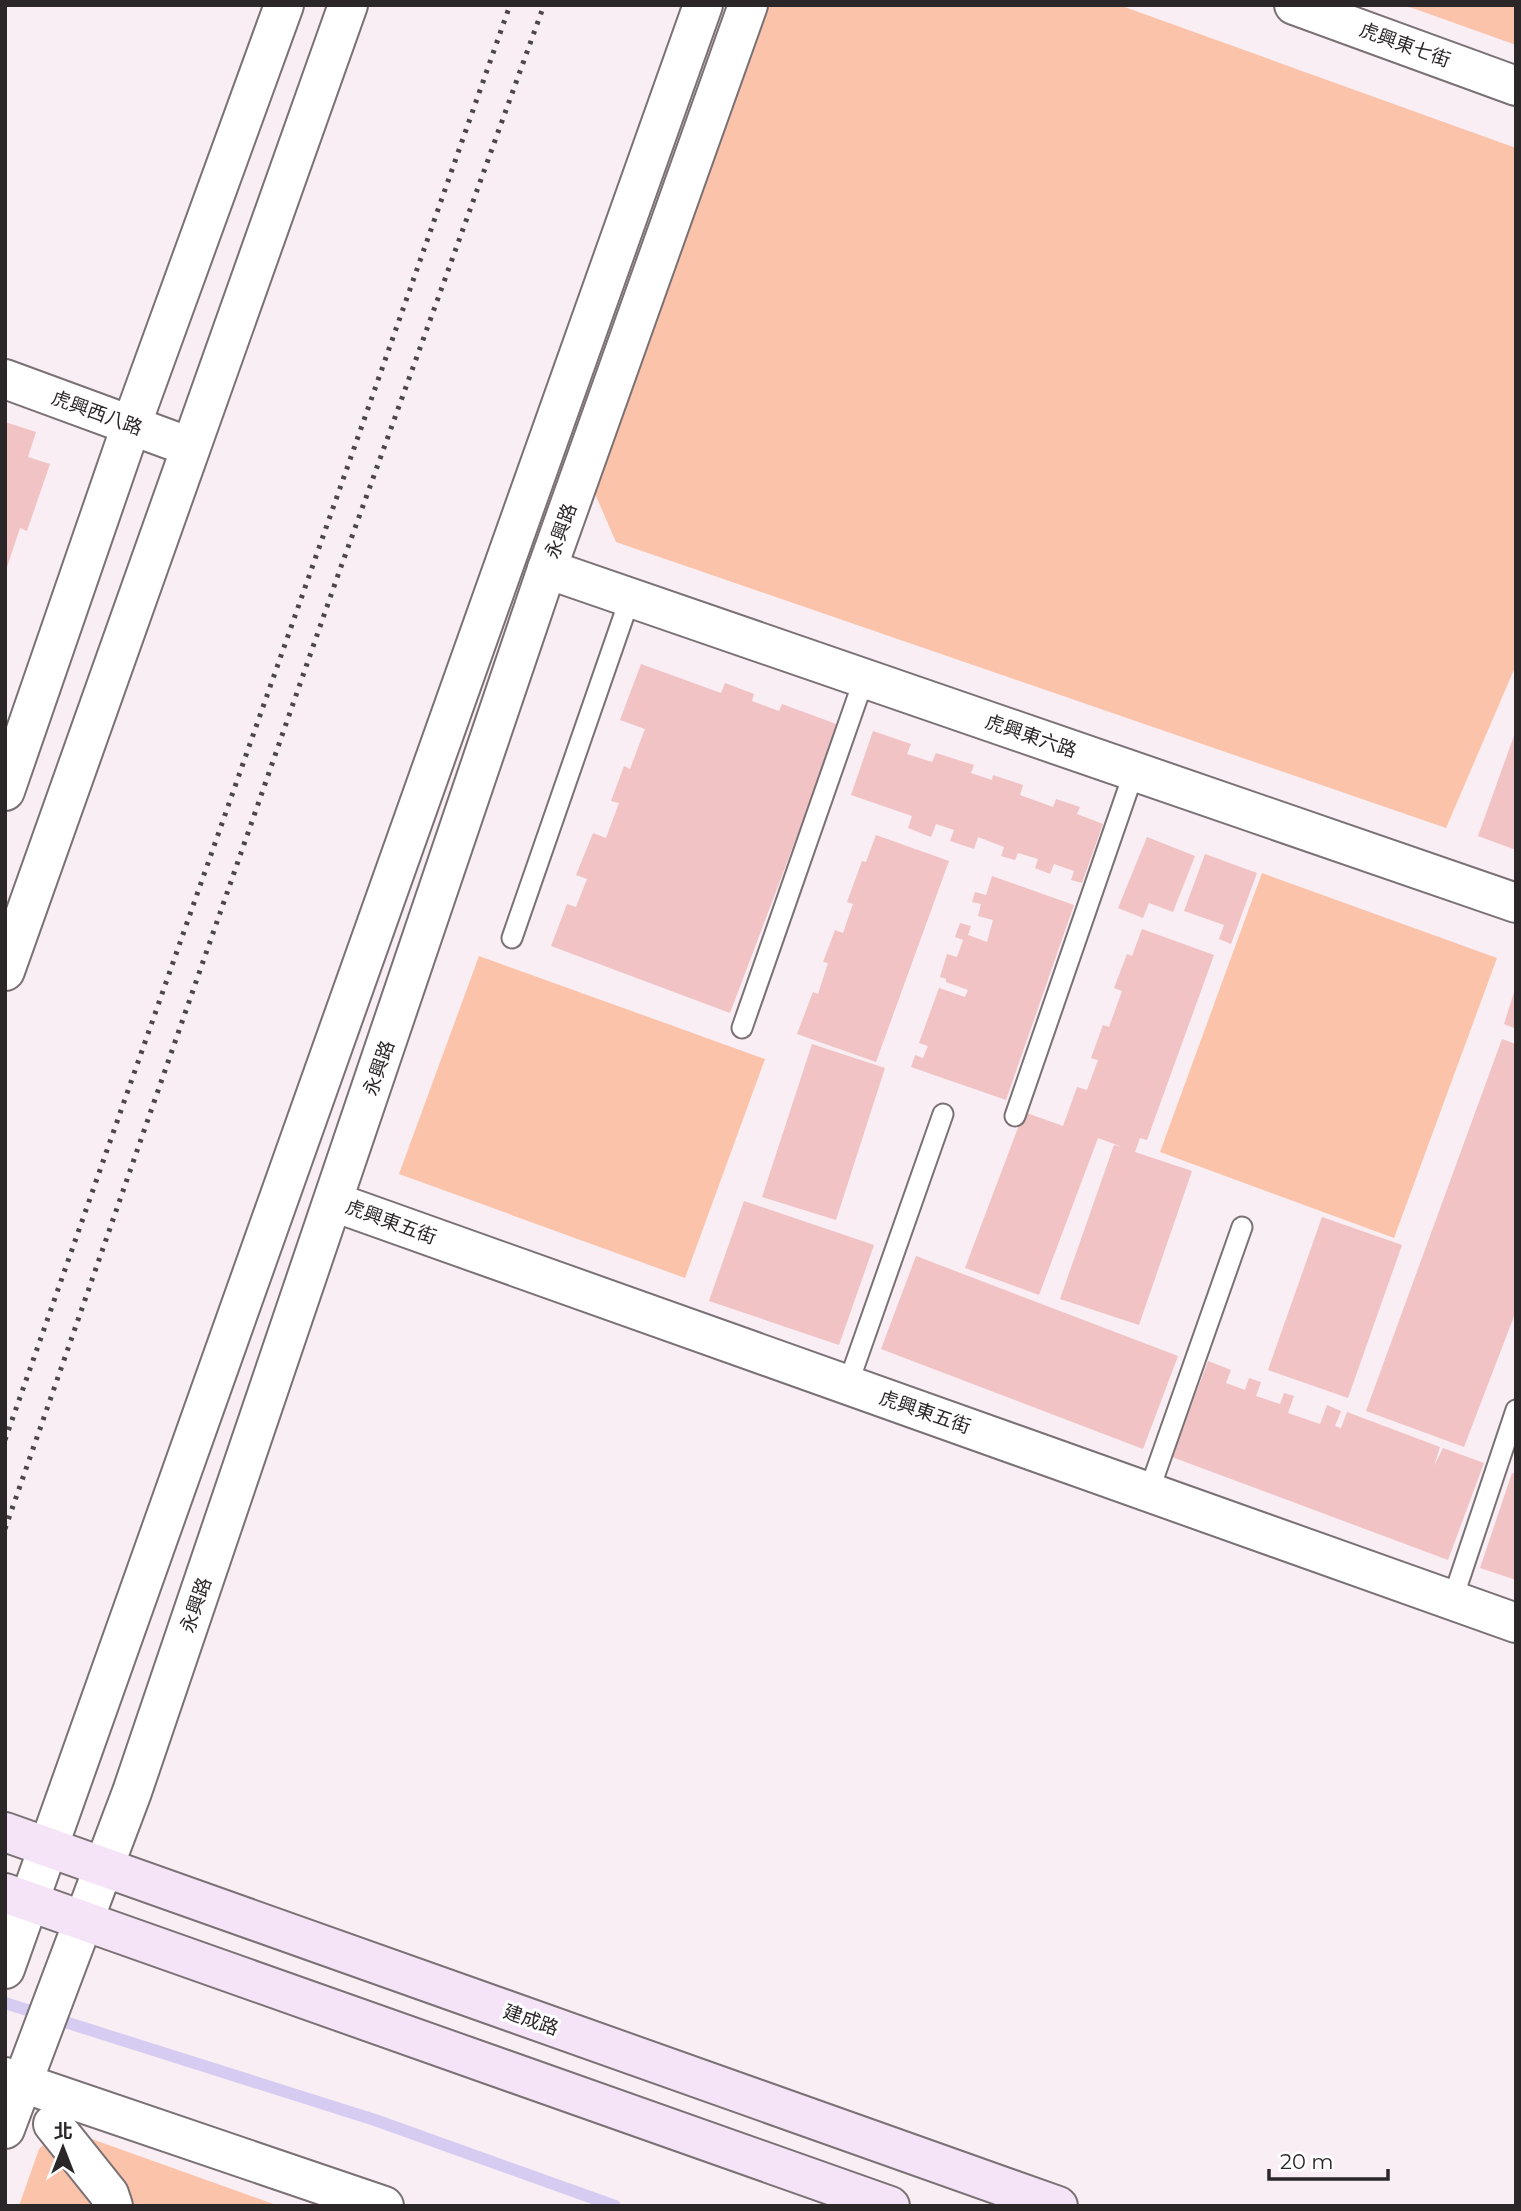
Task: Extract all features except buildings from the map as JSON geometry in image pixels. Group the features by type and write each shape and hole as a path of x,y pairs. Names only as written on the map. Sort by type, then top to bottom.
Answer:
{"street":[{"path":"5,791 131,426 284,5"},
{"path":"5,971 348,5"},
{"path":"5,1969 19,1906 47,1846 703,5"},
{"name":"永興路","path":"5,2129 19,2073 104,1868 334,1202 547,569 748,5"},
{"name":"虎興東七街","path":"1294,5 1516,86"},
{"name":"虎興西八路","path":"5,379 190,447"},
{"name":"虎興東六路","path":"547,569 1516,903"},
{"name":"虎興東五街","path":"334,1202 1516,1623"},
{"name":"建成路","path":"5,1832 1058,2206"},
{"path":"19,1906 79,1930 890,2206"},
{"path":"19,2073 384,2206"},
{"path":"53,2124 110,2194 113,2206"}],"lane":[{"path":"512,939 630,598"},
{"path":"742,1028 864,679"},
{"path":"1015,1116 1134,772"},
{"path":"848,1384 943,1114"},
{"path":"1149,1491 1242,1227"},
{"path":"1452,1601 1516,1410"}],"shaded area":[{"path":"768,5 1119,5 1516,148 1516,665 1446,828 616,542 592,487"},
{"path":"1404,5 1516,5 1516,45"},
{"path":"1262,873 1497,958 1394,1238 1160,1152"},
{"path":"479,956 765,1059 685,1278 399,1174"},
{"path":"75,2133 279,2206 19,2206 39,2149 49,2139"}],"waterway":[{"path":"5,2003 375,2120 615,2206"}],"railway":[{"path":"5,1440 510,5"},
{"path":"5,1529 338,575 544,5"}]}
